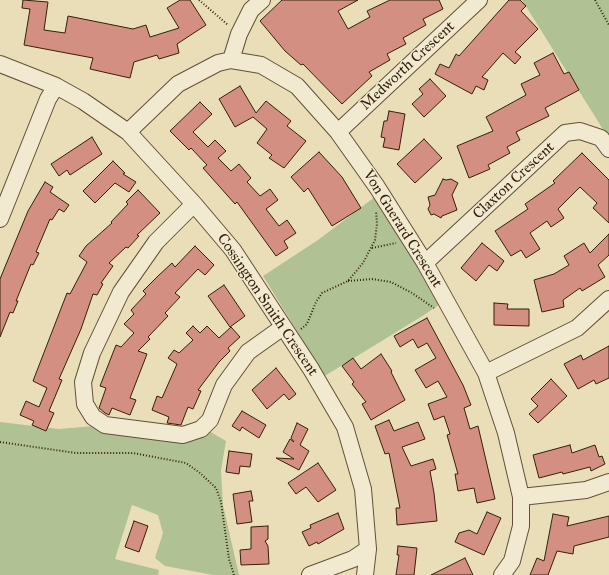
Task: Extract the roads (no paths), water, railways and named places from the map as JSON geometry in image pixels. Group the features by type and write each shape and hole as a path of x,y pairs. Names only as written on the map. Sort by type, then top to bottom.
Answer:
{"street":[{"path":"231,60 239,34 251,10 262,0"},
{"name":"Medworth Crescent","path":"338,132 479,0"},
{"name":"Von Guerard Crescent","path":"128,132 178,84 218,63 231,60 261,65 297,86 338,132 377,187 425,263 452,309 486,373 506,433 521,497 521,526 512,561 502,575"},
{"name":"Cossington Smith Crescent","path":"0,64 56,86 83,101 128,132 194,204 233,250 311,369 345,427 364,489 368,549 365,575"},
{"path":"0,219 48,99 56,86"},
{"name":"Claxton Crescent","path":"425,263 565,133 580,131 601,138 609,149"},
{"path":"194,204 156,242 121,292 92,353 83,382 85,404 93,417 105,425 184,435 201,429 210,420 224,385 248,352 283,327"},
{"path":"486,373 577,328 609,299"},
{"path":"521,497 586,490 609,482"},
{"path":"310,575 353,560 368,549"}]}
